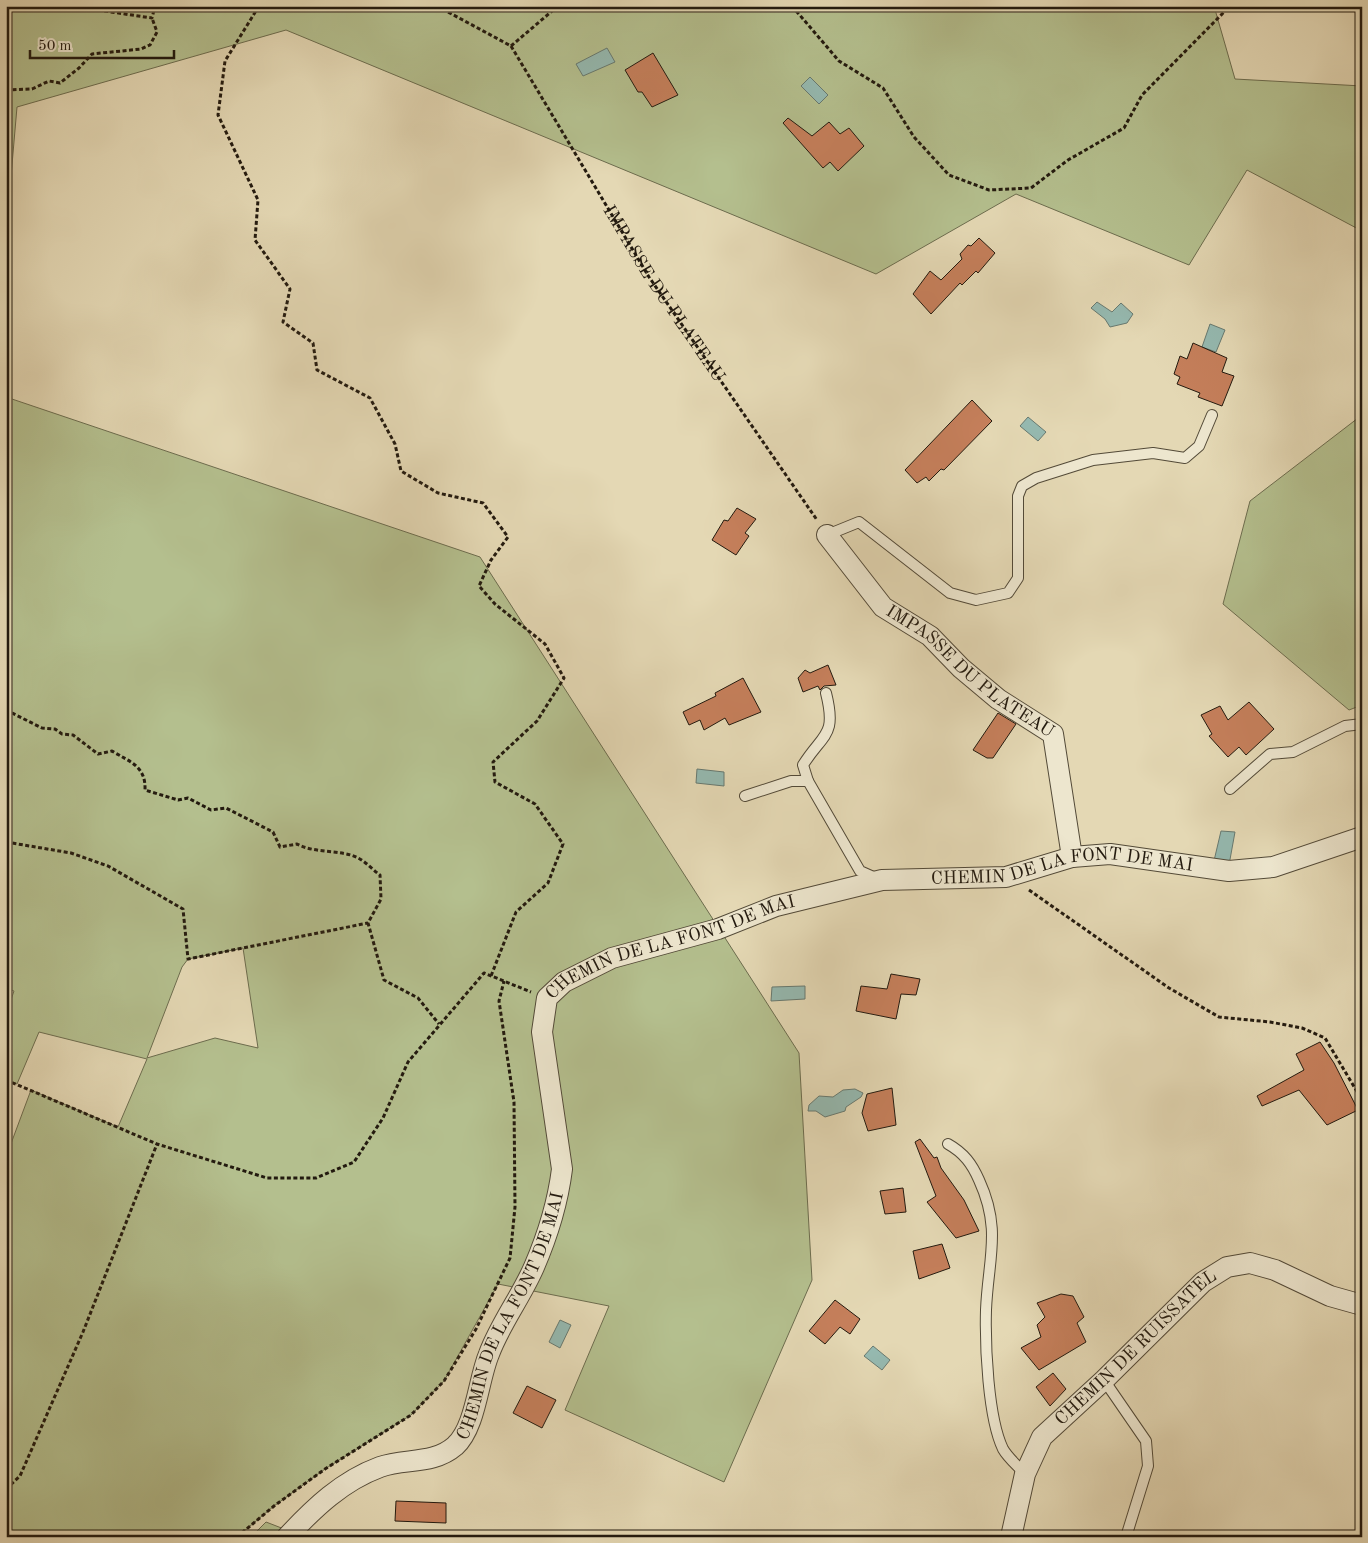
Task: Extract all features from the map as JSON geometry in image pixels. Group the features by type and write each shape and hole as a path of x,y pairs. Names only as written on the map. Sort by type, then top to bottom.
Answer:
{"street":[{"name":"IMPASSE DU PLATEAU","path":"827,535 883,607 930,636 961,668 998,699 1052,734 1067,814 1072,857"},
{"name":"CHEMIN DE LA FONT DE MAI","path":"287,1537 316,1506 338,1488 380,1467 434,1458 455,1445 467,1428 489,1354 534,1267 560,1189 562,1169 542,1032 547,998 564,982 612,958 718,929 776,906 882,880 1006,877 1072,857 1110,854 1229,871 1273,867 1362,837"},
{"name":"CHEMIN DE RUISSATEL","path":"1011,1537 1025,1474 1042,1437 1104,1380 1203,1282 1227,1268 1250,1263 1275,1270 1330,1296 1362,1304"}],"lane":[{"path":"827,535 859,522 950,593 976,600 1008,593 1018,578 1018,496 1022,486 1036,478 1093,460 1153,453 1186,458 1199,446 1212,415"},
{"path":"826,693 830,708 829,729 820,745 812,751 803,765 808,781 860,871 882,880"},
{"path":"1230,789 1270,754 1293,752 1345,726 1362,724"},
{"path":"745,796 791,781 808,781"},
{"path":"948,1144 961,1151 972,1165 988,1198 993,1220 994,1239 986,1309 986,1354 997,1436 1006,1454 1025,1474"},
{"path":"1104,1380 1146,1442 1148,1466 1126,1537"}],"path":[{"path":"22,6 84,8 152,18"},
{"path":"6,90 32,89 49,81 60,84 92,54 141,49 150,45 157,32 152,18 155,6"},
{"path":"259,6 225,61 218,115 258,200 255,240 290,289 283,322 313,343 317,370 370,398 395,444 401,471 438,493 483,503 508,537 491,560 479,586 495,604 545,644 564,678 537,720 493,762 495,782 535,804 563,844 548,883 516,912 491,976"},
{"path":"446,6 448,12 511,46 558,6"},
{"path":"792,6 839,61 882,88 914,137 949,175 989,190 1030,188 1068,160 1124,128 1142,95 1230,6"},
{"name":"IMPASSE DU PLATEAU","path":"511,46 649,277 827,535"},
{"path":"6,710 42,728 55,729 62,734 73,735 98,754 112,751 137,765 145,778 144,790 178,800 188,798 211,810 226,808 273,832 280,847 297,844 309,851 319,849 357,857 380,875 381,898 368,924 384,980 418,998 439,1024"},
{"path":"6,842 71,853 108,866 183,909 188,959 368,924"},
{"path":"1006,877 1037,895 1169,988 1219,1017 1270,1022 1302,1028 1325,1038 1362,1100"},
{"path":"6,1080 157,1144 267,1178 316,1178 354,1162 384,1118 408,1062 484,973 547,998"},
{"path":"237,1537 274,1506 325,1469 411,1415 444,1381 476,1329 510,1258 515,1207 514,1102 499,1001 504,981"},
{"path":"6,1489 20,1476 83,1332 157,1144"}],"green space":[{"path":"6,6 1214,6 1235,79 1362,86 1362,231 1247,170 1189,265 1016,194 876,274 286,30 17,107 6,234"},
{"path":"6,397 480,557 799,1053 812,1280 724,1482 565,1410 609,1306 498,1284 444,1381 411,1415 325,1469 274,1506 237,1537 6,1537 6,1157 31,1090 118,1127 147,1059 39,1032 17,1084 6,1080 6,1014 14,991 6,988","holes":["243,948 258,1048 215,1038 147,1058 182,967 188,959"]},
{"path":"1362,415 1362,705 1349,710 1223,604 1250,501"},
{"path":"266,1522 297,1534 335,1537 251,1537"}],"water":[{"path":"607,48 615,62 583,76 576,64"},
{"path":"810,77 828,95 819,104 801,86"},
{"path":"1097,302 1112,312 1121,303 1133,314 1127,323 1110,327 1105,319 1091,308"},
{"path":"1210,324 1225,330 1216,352 1202,347"},
{"path":"1028,417 1046,432 1038,441 1020,426"},
{"path":"697,769 724,772 724,786 696,783"},
{"path":"1221,831 1235,832 1229,865 1213,865"},
{"path":"805,986 805,999 771,1001 772,987"},
{"path":"855,1089 863,1093 861,1097 846,1107 845,1111 825,1117 816,1111 808,1111 809,1105 819,1096 833,1097 843,1090"},
{"path":"560,1320 571,1325 560,1348 549,1342"},
{"path":"873,1346 890,1360 882,1370 864,1356"}],"building":[{"path":"653,53 678,95 652,107 642,92 638,92 625,70"},
{"path":"788,118 812,136 829,122 840,134 849,128 864,146 838,171 830,162 823,168 783,123"},
{"path":"979,238 995,253 978,273 976,271 962,285 960,283 931,314 913,294 930,271 941,280 962,259 960,254 968,245 971,246"},
{"path":"1193,343 1227,358 1222,372 1234,376 1222,406 1198,397 1200,393 1177,384 1180,377 1174,374 1180,356 1187,359"},
{"path":"972,400 992,421 944,470 941,469 929,481 926,477 917,483 905,470"},
{"path":"737,508 756,519 745,533 749,536 736,555 712,540 724,520 728,521"},
{"path":"828,665 836,685 824,686 820,690 818,686 803,692 798,678 805,670 810,673"},
{"path":"743,678 761,712 729,725 725,718 704,730 700,720 689,725 683,712 716,696 715,693"},
{"path":"1249,702 1274,729 1246,755 1239,747 1228,757 1209,736 1212,734 1201,715 1220,706 1228,720"},
{"path":"998,713 1016,724 993,758 987,758 973,750"},
{"path":"891,974 920,979 916,995 901,994 896,1019 856,1011 861,986 887,989"},
{"path":"1320,1042 1334,1063 1358,1110 1327,1125 1299,1090 1262,1106 1257,1096 1304,1070 1296,1054"},
{"path":"892,1088 896,1125 868,1131 862,1113 867,1094"},
{"path":"920,1139 934,1158 937,1157 941,1168 964,1200 979,1231 956,1238 927,1202 936,1196 915,1142"},
{"path":"903,1188 906,1212 885,1214 880,1191"},
{"path":"942,1244 950,1268 919,1279 913,1251"},
{"path":"1061,1294 1073,1296 1084,1317 1077,1323 1086,1342 1039,1370 1021,1348 1041,1337 1037,1325 1045,1317 1037,1303"},
{"path":"835,1300 860,1319 850,1334 840,1327 825,1344 809,1331"},
{"path":"1053,1373 1066,1389 1050,1406 1036,1387"},
{"path":"527,1386 556,1400 542,1428 513,1413"},
{"path":"396,1501 446,1503 446,1523 395,1521"}]}
